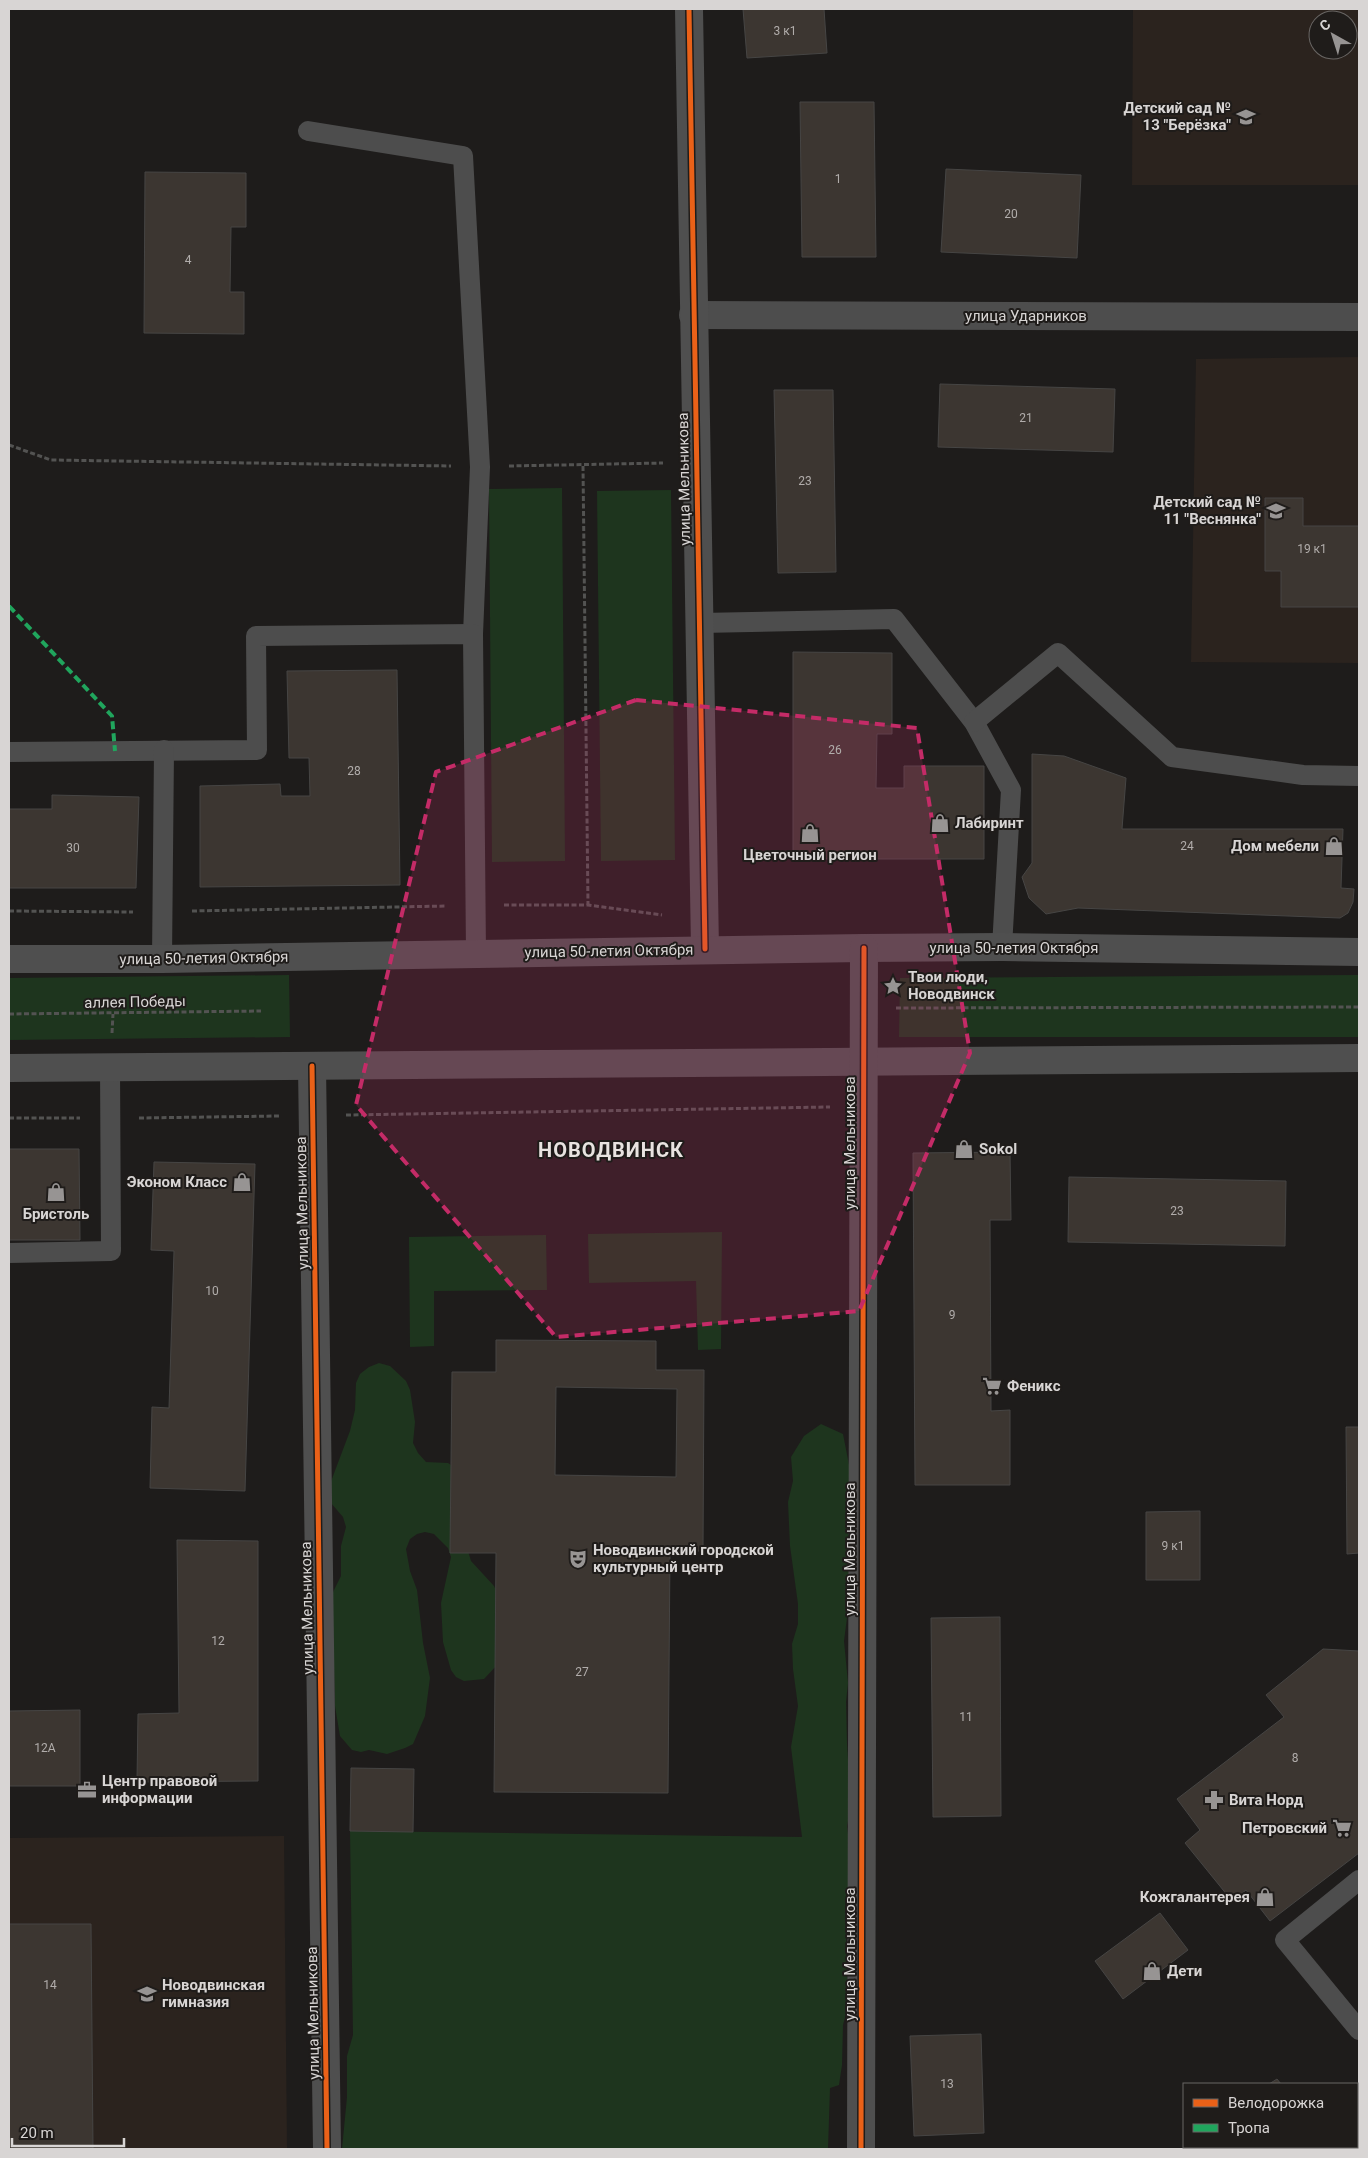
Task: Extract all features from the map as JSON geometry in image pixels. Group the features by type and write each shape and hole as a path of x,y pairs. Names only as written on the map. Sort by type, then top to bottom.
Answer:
{"street":[{"name":"улица Мельникова","path":"689,9 705,949"},
{"name":"улица Ударников","path":"693,315 1359,317"},
{"name":"улица 50-летия Октября","path":"9,959 162,959 705,949 1002,947 1359,952"},
{"name":"улица Мельникова","path":"861,2149 862,1106 864,948"},
{"path":"9,1068 1359,1058"},
{"name":"улица Мельникова","path":"312,1066 327,2149"}],"lane":[{"path":"308,131 463,156 480,467 473,634 476,953"},
{"path":"700,623 894,619 974,722 1012,790 1002,947"},
{"path":"9,752 257,750 256,636 473,634"},
{"path":"974,722 1058,653 1172,758 1303,775 1359,776"},
{"path":"162,959 164,750"},
{"path":"9,1253 111,1251 110,1067"},
{"path":"1359,1880 1285,1940 1359,2030"}],"path":[{"path":"9,445 50,460 480,467 696,463"},
{"path":"583,466 588,905"},
{"path":"9,911 163,912 476,905 588,905 705,921"},
{"path":"891,1008 1359,1007"},
{"path":"9,1118 862,1106"}],"highlighted area":[{"path":"636,700 917,728 970,1053 859,1311 556,1337 356,1105 436,772"}],"shaded area":[{"name":"Детский сад № 13 \"Берёзка\"","path":"1133,9 1359,9 1359,185 1132,185"},
{"name":"Детский сад № 11 \"Веснянка\"","path":"1359,357 1359,663 1191,662 1196,359"},
{"name":"Новодвинская гимназия","path":"284,1836 287,2149 9,2149 9,1838"}],"green space":[{"path":"562,488 565,861 492,862 489,489"},
{"path":"671,490 675,860 601,861 597,491"},
{"path":"289,975 290,1037 9,1040 9,978"},
{"path":"1359,975 1359,1037 899,1037 900,978"},
{"path":"722,1232 721,1349 698,1350 696,1281 589,1283 588,1234"},
{"path":"546,1235 547,1290 434,1291 434,1346 410,1347 409,1237"},
{"path":"379,1363 390,1366 406,1381 410,1390 415,1422 413,1443 418,1453 426,1462 448,1463 458,1470 468,1551 471,1561 494,1586 508,1615 497,1665 484,1679 464,1681 456,1677 451,1670 443,1642 441,1603 451,1557 448,1548 434,1534 425,1532 417,1534 410,1539 406,1549 410,1571 417,1590 423,1643 430,1678 425,1716 413,1744 387,1754 369,1750 361,1752 352,1750 340,1736 335,1706 332,1594 341,1576 341,1546 346,1527 343,1517 331,1503 330,1484 350,1431 355,1410 356,1383 360,1374 369,1367"},
{"path":"821,1424 843,1434 851,1475 849,1602 844,1641 848,1683 846,1702 847,1743 851,1806 847,1826 852,1865 845,1906 848,2006 843,2025 842,2065 839,2085 830,2088 828,2149 342,2149 347,2097 347,2056 353,2035 350,1831 802,1837 791,1747 798,1706 792,1644 798,1624 798,1604 790,1546 788,1502 793,1481 791,1457 804,1436"}],"building":[{"path":"743,9 824,9 827,53 747,58"},
{"path":"800,102 874,102 876,257 802,257"},
{"path":"946,169 1081,175 1077,258 941,252"},
{"path":"145,172 246,173 246,227 231,227 230,292 244,292 244,334 144,333"},
{"path":"940,384 1115,389 1113,452 938,447"},
{"path":"774,390 833,390 836,572 778,573"},
{"path":"1265,498 1303,498 1303,526 1359,526 1359,607 1281,607 1281,571 1265,571"},
{"path":"793,652 892,653 892,734 877,734 876,788 904,788 904,766 984,766 984,859 793,859"},
{"path":"397,670 400,885 200,887 200,786 280,784 281,796 310,796 309,758 289,758 287,671"},
{"path":"1032,754 1064,756 1126,778 1122,829 1343,829 1341,888 1354,889 1353,902 1348,913 1340,918 1078,908 1046,914 1029,898 1022,877 1032,863"},
{"path":"52,795 139,797 136,888 9,888 9,809 52,809"},
{"path":"9,1149 79,1149 80,1240 9,1240"},
{"path":"1010,1152 1011,1220 990,1220 991,1411 1010,1410 1010,1485 915,1485 913,1153"},
{"path":"154,1162 255,1164 245,1491 150,1488 152,1407 169,1408 174,1251 151,1250"},
{"path":"1069,1177 1286,1181 1285,1246 1068,1242"},
{"name":"Новодвинский городской культурный центр","path":"496,1340 656,1341 656,1370 704,1370 703,1551 670,1551 668,1793 494,1792 496,1553 450,1553 452,1372 496,1372","holes":["556,1387 677,1389 676,1477 555,1475"]},
{"path":"1346,1427 1359,1427 1359,1553 1347,1554"},
{"path":"1200,1511 1200,1580 1146,1580 1146,1512"},
{"path":"177,1540 258,1541 258,1781 137,1782 138,1714 179,1713"},
{"path":"1000,1617 1001,1816 933,1817 931,1618"},
{"path":"1323,1649 1359,1651 1359,1853 1270,1921 1246,1890 1232,1901 1185,1843 1200,1830 1177,1799 1284,1717 1266,1695"},
{"path":"80,1710 80,1786 9,1786 9,1711"},
{"path":"351,1768 414,1769 413,1832 350,1831"},
{"path":"1160,1913 1188,1950 1123,1999 1095,1961"},
{"path":"9,1924 91,1924 93,2149 9,2149"},
{"path":"981,2034 984,2133 914,2136 910,2036"},
{"path":"1277,2079 1280,2083 1271,2083"},
{"path":"1188,2148 1308,2148 1306,2149 1186,2149"}],"marked path":[{"path":"9,606 112,716 115,751"}],"cycle path":[{"path":"689,9 705,949"},
{"path":"861,2149 864,948"},
{"path":"312,1066 327,2149"}],"place":[{"name":"Детский сад № 13 \"Берёзка\"","path":"1246,117"},
{"name":"Детский сад № 11 \"Веснянка\"","path":"1276,511"},
{"name":"Лабиринт","path":"940,823"},
{"name":"Цветочный регион","path":"810,833"},
{"name":"Дом мебели","path":"1334,846"},
{"name":"Твои люди, Новодвинск","path":"893,986"},
{"name":"Sokol","path":"964,1149"},
{"name":"Эконом Класс","path":"242,1182"},
{"name":"Бристоль","path":"56,1192"},
{"name":"Феникс","path":"992,1386"},
{"name":"Новодвинский городской культурный центр","path":"578,1559"},
{"name":"Центр правовой информации","path":"87,1790"},
{"name":"Вита Норд","path":"1214,1800"},
{"name":"Петровский","path":"1342,1828"},
{"name":"Кожгалантерея","path":"1265,1897"},
{"name":"Дети","path":"1152,1971"},
{"name":"Новодвинская гимназия","path":"147,1994"}],"district":[{"name":"НОВОДВИНСК","path":"611,1150"}]}
